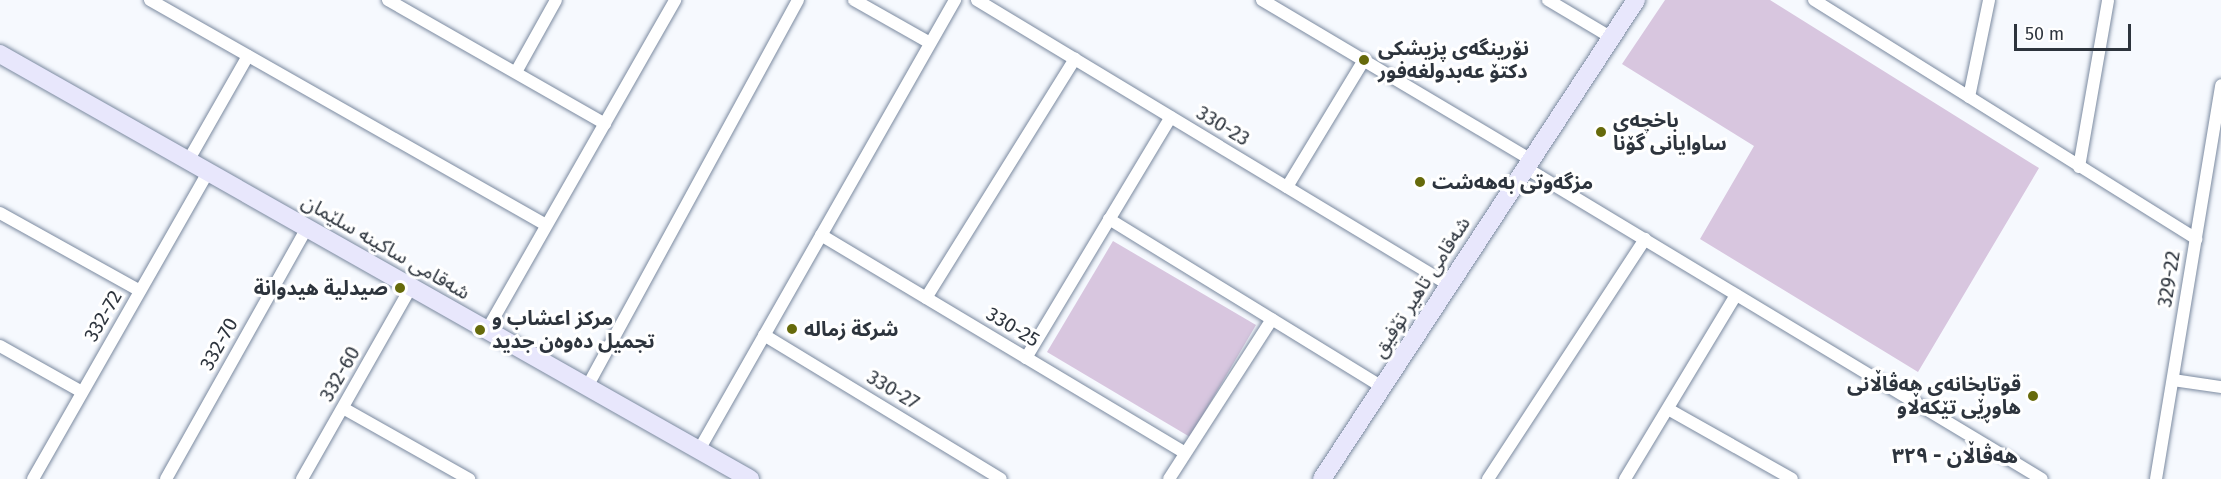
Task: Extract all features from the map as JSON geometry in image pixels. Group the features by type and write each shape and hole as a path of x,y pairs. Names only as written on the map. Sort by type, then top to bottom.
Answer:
{"street":[{"path":"150,0 546,225"},
{"path":"388,0 407,5 605,124"},
{"path":"516,72 556,0"},
{"path":"487,330 675,0"},
{"path":"587,387 798,0"},
{"path":"854,0 930,43"},
{"path":"699,450 955,0"},
{"name":"330-23","path":"977,0 1449,285"},
{"path":"1262,0 1364,60 1644,239 2042,479"},
{"path":"1548,0 1612,38"},
{"name":"شەقامی تاهیر تۆفیق","path":"1322,479 1636,0"},
{"path":"1814,0 2196,239"},
{"path":"1970,97 1989,0"},
{"path":"2079,167 2108,0"},
{"name":"شەقامی ساکینە سلێمان","path":"0,54 750,479"},
{"path":"188,161 248,56"},
{"path":"926,298 1075,59"},
{"path":"1287,187 1364,60"},
{"name":"329-22","path":"2156,479 2220,92"},
{"path":"1026,358 1171,117"},
{"name":"332-72","path":"33,479 208,172"},
{"path":"0,213 140,291"},
{"path":"1109,219 1382,387"},
{"name":"332-70","path":"166,479 307,228"},
{"name":"330-25","path":"821,235 1185,453"},
{"path":"1488,479 1644,239"},
{"name":"332-60","path":"302,479 411,287"},
{"path":"1625,479 1736,294"},
{"path":"1168,479 1272,319"},
{"name":"330-27","path":"765,335 1001,479"},
{"path":"0,346 82,393"},
{"path":"2173,380 2221,387"},
{"path":"343,408 469,479"},
{"path":"1668,409 1792,479"}],"shaded area":[{"path":"1665,0 1770,0 2039,168 1918,372 1700,239 1754,146 1622,64"},
{"path":"1113,241 1256,325 1190,437 1047,352"}],"place":[{"name":"نۆرینگەی پزیشکی دکتۆ عەبدولغەفور","path":"1364,60"},
{"name":"باخچەی ساوایانی گۆنا","path":"1601,132"},
{"name":"مزگەوتی بەهەشت","path":"1420,182"},
{"name":"صيدلية هيدوانة","path":"400,288"},
{"name":"شركة زماله","path":"792,329"},
{"name":"مرکز اعشاب و تجمیل دەوەن جدید","path":"480,330"},
{"name":"قوتابخانەی هەڤاڵانی هاوڕێی تێکەڵاو","path":"2033,396"}],"district":[{"name":"هەڤاڵان - ٣٢٩","path":"1955,456"}]}
